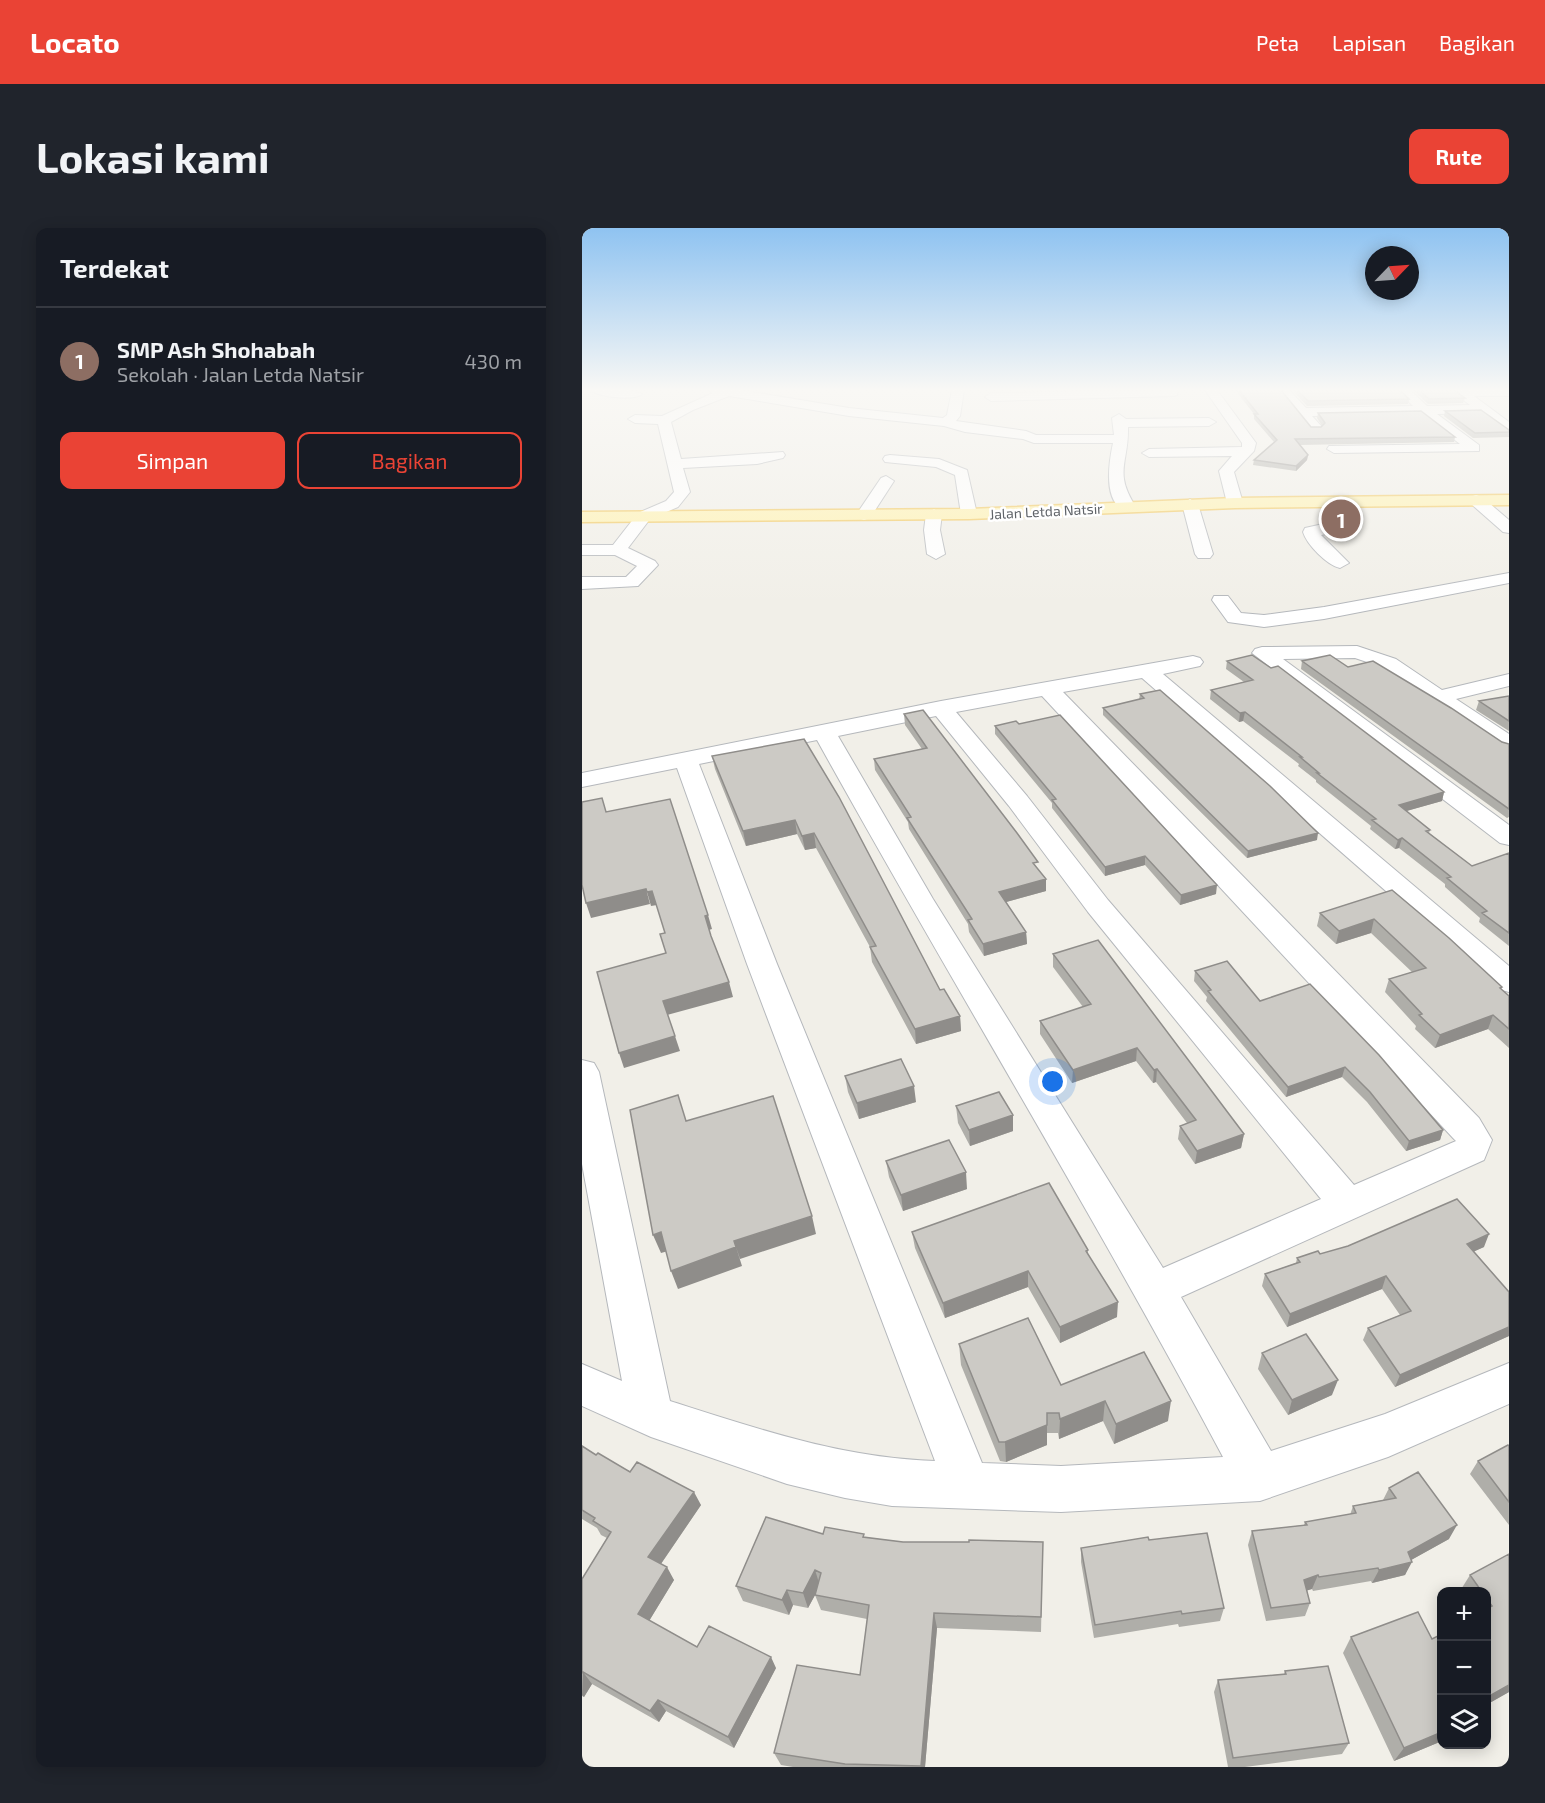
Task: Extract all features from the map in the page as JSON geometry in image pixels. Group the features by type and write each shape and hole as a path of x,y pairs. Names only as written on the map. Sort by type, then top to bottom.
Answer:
{"main road":[{"name":"Jalan Letda Natsir","path":"582,517 969,514 1235,502 1509,500"}],"street":[{"path":"618,550 644,516 678,499 682,492 676,464 721,462"},
{"path":"925,462 939,463 962,473 969,514"},
{"path":"1116,462 1115,472 1118,490 1128,507"},
{"path":"1233,462 1226,471 1235,502"},
{"path":"864,515 886,481"},
{"path":"1476,500 1509,528"},
{"path":"1328,502 1341,523 1337,527 1311,532 1340,563"},
{"path":"1191,504 1204,554"},
{"path":"934,514 932,530 936,554"},
{"path":"582,550 618,550 649,565 631,582 582,584"},
{"path":"1221,600 1235,618 1264,621 1372,605 1509,578"},
{"path":"1509,744 1373,655 1357,652 1262,653 1509,837"},
{"path":"582,780 941,708 1193,662"},
{"path":"1146,670 1509,982"},
{"path":"1438,698 1509,680"},
{"path":"1047,688 1466,1128 1474,1140 1471,1150 1155,1290"},
{"path":"941,708 1018,801 1098,906 1349,1206"},
{"path":"824,732 919,899 1155,1290 1260,1478"},
{"path":"686,760 762,964 968,1487"},
{"path":"583,1081 651,1416"},
{"path":"582,1384 651,1416 787,1461 845,1475 892,1483 1061,1489 1260,1478 1388,1435 1509,1383"}],"building":[{"path":"1267,462 1301,462 1296,466"},
{"path":"1252,655 1271,668 1278,666 1444,792 1399,805 1430,830 1426,831 1472,866 1509,853 1509,933 1482,913 1487,911 1447,878 1451,877 1402,838 1398,840 1372,820 1376,819 1317,773 1319,773 1300,757 1302,757 1245,712 1240,713 1211,690 1253,680 1227,661"},
{"path":"1330,655 1348,667 1373,661 1502,742 1509,744 1509,809 1302,661"},
{"path":"1160,690 1270,786 1318,833 1248,851 1103,708 1144,698 1140,694"},
{"path":"1509,696 1509,721 1479,701"},
{"path":"923,710 1017,833 1038,862 1033,863 1046,879 999,892 1026,932 983,944 968,920 972,919 907,818 911,817 874,759 927,748 904,714"},
{"path":"1060,715 1217,885 1181,895 1145,856 1105,867 1052,800 1056,799 995,726 1016,721 1019,724"},
{"path":"804,739 839,797 940,990 944,989 960,1016 915,1029 870,947 876,946 814,833 802,836 795,820 743,831 712,756"},
{"path":"602,798 606,812 670,799 708,915 705,916 711,936 729,982 663,1001 675,1036 619,1053 597,972 666,953 660,934 665,933 652,891 647,892 646,889 586,903 582,885 582,802"},
{"path":"1392,890 1502,987 1500,988 1509,996 1509,1029 1493,1015 1440,1035 1419,1015 1422,1014 1389,979 1426,968 1374,919 1339,931 1320,913"},
{"path":"1098,940 1244,1134 1197,1151 1180,1126 1196,1120 1157,1069 1154,1070 1137,1048 1073,1070 1040,1021 1091,1004 1053,954"},
{"path":"1227,961 1260,1001 1310,984 1379,1055 1443,1130 1409,1141 1370,1092 1345,1067 1288,1087 1208,991 1211,990 1195,971"},
{"path":"901,1059 914,1086 857,1103 845,1076"},
{"path":"999,1092 1013,1115 969,1130 956,1106"},
{"path":"678,1095 686,1121 773,1096 812,1216 734,1241 736,1247 671,1271 661,1232 653,1235 630,1110"},
{"path":"949,1140 966,1172 901,1195 886,1161"},
{"path":"1049,1183 1088,1250 1086,1251 1118,1302 1060,1327 1028,1271 943,1303 912,1232"},
{"path":"1457,1199 1489,1234 1467,1244 1509,1292 1509,1327 1400,1375 1368,1328 1411,1311 1386,1276 1290,1314 1265,1274 1300,1262 1297,1258 1318,1251 1320,1254 1348,1246"},
{"path":"1028,1318 1061,1385 1144,1352 1171,1401 1116,1424 1105,1401 1060,1419 1059,1413 1047,1413 1047,1425 1005,1442 999,1442 959,1344"},
{"path":"1306,1334 1338,1380 1292,1400 1262,1353"},
{"path":"582,1446 630,1472 637,1462 694,1492 648,1557 667,1567 638,1614 697,1647 709,1626 771,1657 728,1737 658,1700 650,1711 582,1673 582,1579 611,1532 593,1521 595,1518 582,1510"},
{"path":"1509,1446 1509,1502 1478,1461"},
{"path":"1418,1472 1457,1525 1408,1552 1412,1562 1379,1570 1378,1568 1319,1577 1318,1575 1304,1580 1310,1603 1271,1608 1252,1531 1307,1525 1305,1522 1356,1513 1353,1506 1396,1498 1389,1488"},
{"path":"766,1517 823,1534 825,1527 864,1534 863,1537 903,1542 969,1542 969,1540 1043,1542 1041,1617 934,1613 921,1766 845,1764 774,1753 797,1665 860,1675 869,1605 815,1595 821,1573 815,1570 803,1593 787,1590 782,1600 736,1586"},
{"path":"1207,1533 1224,1608 1182,1614 1181,1611 1095,1625 1081,1548 1148,1537 1149,1540"},
{"path":"1509,1554 1509,1685 1491,1695 1491,1587 1478,1587 1470,1575"},
{"path":"1418,1612 1432,1639 1437,1636 1437,1734 1404,1748 1351,1637"},
{"path":"1328,1666 1349,1743 1233,1758 1218,1680 1286,1674 1285,1671"}],"place":[{"name":"SMP Ash Shohabah","path":"1341,519"}]}
